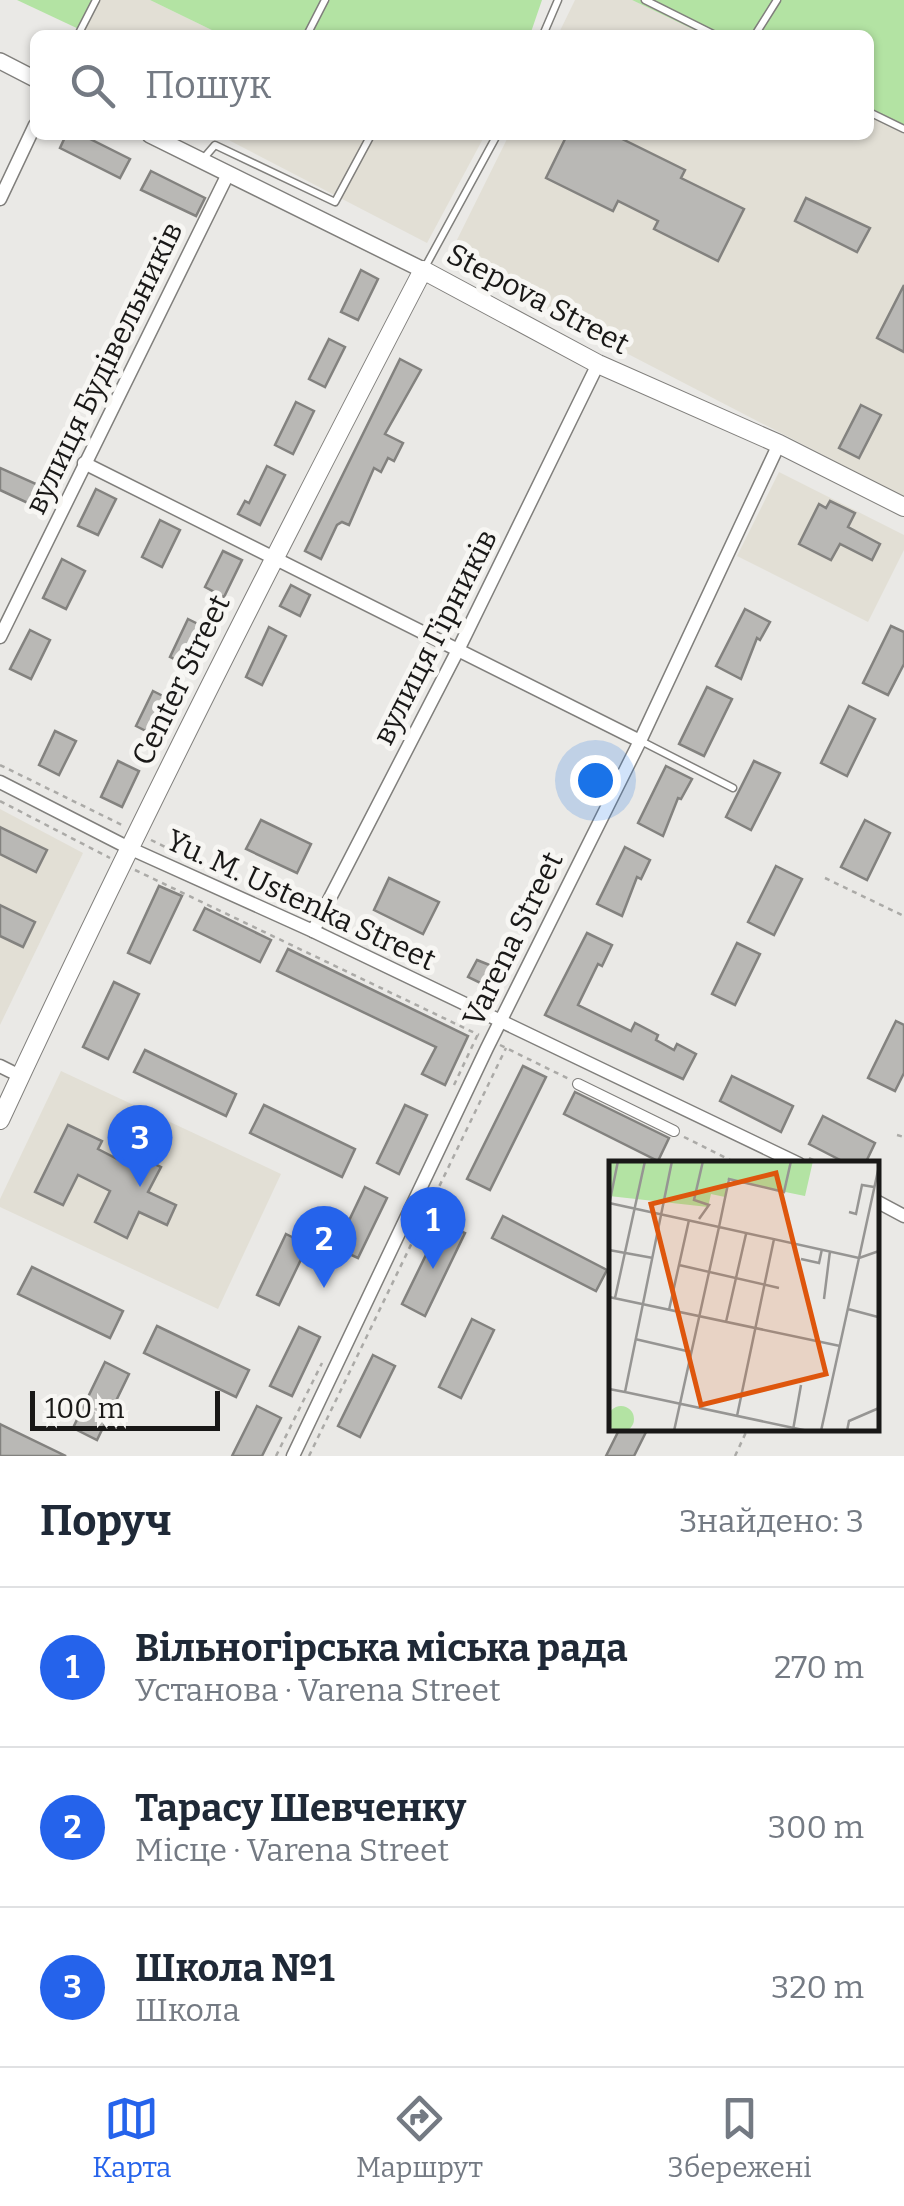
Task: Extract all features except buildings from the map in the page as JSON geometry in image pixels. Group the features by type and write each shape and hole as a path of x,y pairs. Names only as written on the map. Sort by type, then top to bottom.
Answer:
{"main road":[{"name":"Stepova Street","path":"423,270 598,364 779,444 904,507"},
{"name":"Center Street","path":"0,1120 273,558 423,270"}],"street":[{"path":"0,61 30,77"},
{"path":"0,199 30,135"},
{"name":"Stepova Street","path":"160,140 423,270"},
{"name":"вулиця Будівельників","path":"0,638 228,174"},
{"name":"вулиця Гірників","path":"313,932 459,648 598,364"},
{"name":"Varena Street","path":"293,1456 484,1038 501,1021 640,740 779,444"},
{"path":"84,463 640,740"},
{"name":"Yu. M. Ustenka Street","path":"0,782 125,856 313,932 793,1161"},
{"path":"0,1066 20,1076"},
{"path":"578,1084 674,1132"},
{"path":"879,1203 904,1216"}],"lane":[{"path":"81,30 96,0"},
{"path":"310,30 325,0"},
{"path":"545,30 558,0"},
{"path":"645,0 705,30"},
{"path":"759,30 777,0"},
{"path":"874,114 904,129"},
{"path":"202,160 215,145 334,202 368,140"},
{"path":"423,270 494,140"},
{"path":"640,740 734,788"}],"path":[{"path":"0,801 125,856 578,1084"},
{"path":"825,878 904,916"},
{"path":"454,1086 484,1038"},
{"path":"309,1456 506,1048"},
{"path":"674,1132 732,1161"},
{"path":"898,1135 904,1137"},
{"path":"276,1456 324,1359"},
{"path":"735,1456 747,1431"}],"shaded area":[{"path":"96,0 150,0 212,30 84,30"},
{"path":"575,0 632,0 695,30 560,30"},
{"path":"874,116 904,131 904,497 447,260 507,140 874,140"},
{"path":"229,140 482,140 427,243"},
{"path":"779,472 904,535 904,550 868,622 737,556"},
{"path":"0,809 83,853 0,1025"},
{"path":"61,1071 281,1174 218,1309 0,1207 0,1199"}],"green space":[{"path":"17,0 96,0 81,30"},
{"path":"150,0 542,0 532,30 212,30"},
{"path":"632,0 904,0 904,131 874,116 874,30 695,30"}],"place":[{"name":"Школа №1","path":"140,1187"},
{"name":"Вільногірська міська рада","path":"433,1269"},
{"name":"Тарасу Шевченку","path":"324,1288"}]}
